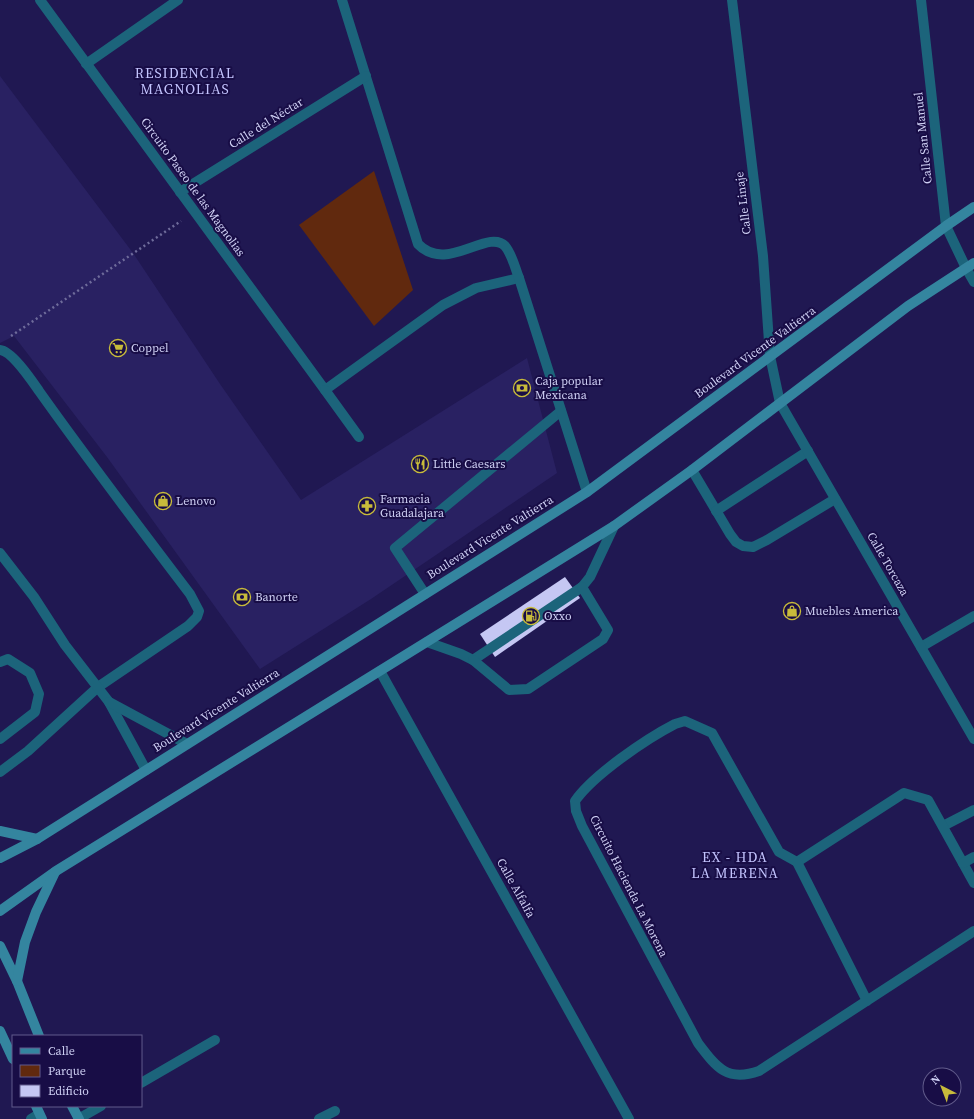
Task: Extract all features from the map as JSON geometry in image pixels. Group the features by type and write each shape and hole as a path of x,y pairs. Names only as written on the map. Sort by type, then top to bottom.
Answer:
{"main road":[{"name":"Boulevard Vicente Valtierra","path":"0,858 37,839 586,492 946,226 974,207"},
{"path":"0,911 56,871 614,526 692,470 908,306 970,265"},
{"path":"0,831 37,839"},
{"path":"16,981 25,942 36,912 56,871"},
{"path":"0,946 39,1035"},
{"path":"0,1031 12,1057"},
{"path":"73,1107 79,1119"}],"street":[{"name":"Circuito Paseo de las Magnolias","path":"40,0 359,437"},
{"path":"86,64 178,0"},
{"path":"342,0 418,244 426,252 436,255 451,255 491,241 499,242 505,246 509,252 519,278 586,492"},
{"name":"Calle Linaje","path":"732,0 763,256 770,356 780,403"},
{"name":"Calle San Manuel","path":"921,0 946,226 970,265 974,282"},
{"name":"Calle del Néctar","path":"180,192 366,76"},
{"path":"324,390 443,305 476,288 519,278"},
{"path":"0,350 12,357 35,386 102,478 190,594 199,611 197,617 188,626 98,687 28,751 0,772"},
{"name":"Calle Torcaza","path":"780,403 974,738"},
{"path":"425,594 395,548 561,411"},
{"path":"716,511 808,451"},
{"path":"692,470 736,542 743,546 753,547 767,540 835,499"},
{"path":"473,660 582,587 590,577 614,526"},
{"path":"0,553 34,597 65,645 109,702 146,770"},
{"path":"427,642 461,654 473,660 509,690 528,689 603,639 608,630 582,587"},
{"path":"921,647 974,616"},
{"path":"0,662 8,659 30,673 39,694 35,712 0,739"},
{"name":"Calle Alfalfa","path":"380,671 629,1119"},
{"path":"109,702 187,744"},
{"name":"Circuito Hacienda La Morena","path":"797,862 779,852 712,733 685,721 666,728 612,766 583,790 575,801 576,812 582,826 698,1043 712,1061 726,1073 745,1076 759,1071 974,931"},
{"path":"868,1001 797,862 904,793 928,800 974,883"},
{"path":"943,826 974,810"},
{"path":"963,863 974,857"},
{"path":"142,1082 215,1040"},
{"path":"79,1119 99,1107"},
{"path":"319,1119 335,1110"}],"path":[{"path":"6,340 194,212"}],"shaded area":[{"path":"0,76 133,253 220,384 301,500 527,358 557,473 371,599 260,669 107,457 14,336 0,343"}],"green space":[{"path":"374,171 413,290 374,326 299,225"}],"building":[{"name":"Oxxo","path":"565,577 580,598 495,657 480,634"}],"place":[{"name":"Coppel","path":"118,348"},
{"name":"Caja popular Mexicana","path":"522,388"},
{"name":"Little Caesars","path":"420,464"},
{"name":"Lenovo","path":"163,501"},
{"name":"Farmacia Guadalajara","path":"367,506"},
{"name":"Banorte","path":"242,597"},
{"name":"Muebles America","path":"792,611"},
{"name":"Oxxo","path":"531,616"}],"district":[{"name":"RESIDENCIAL MAGNOLIAS","path":"185,82"},
{"name":"EX - HDA LA MERENA","path":"735,866"}]}
